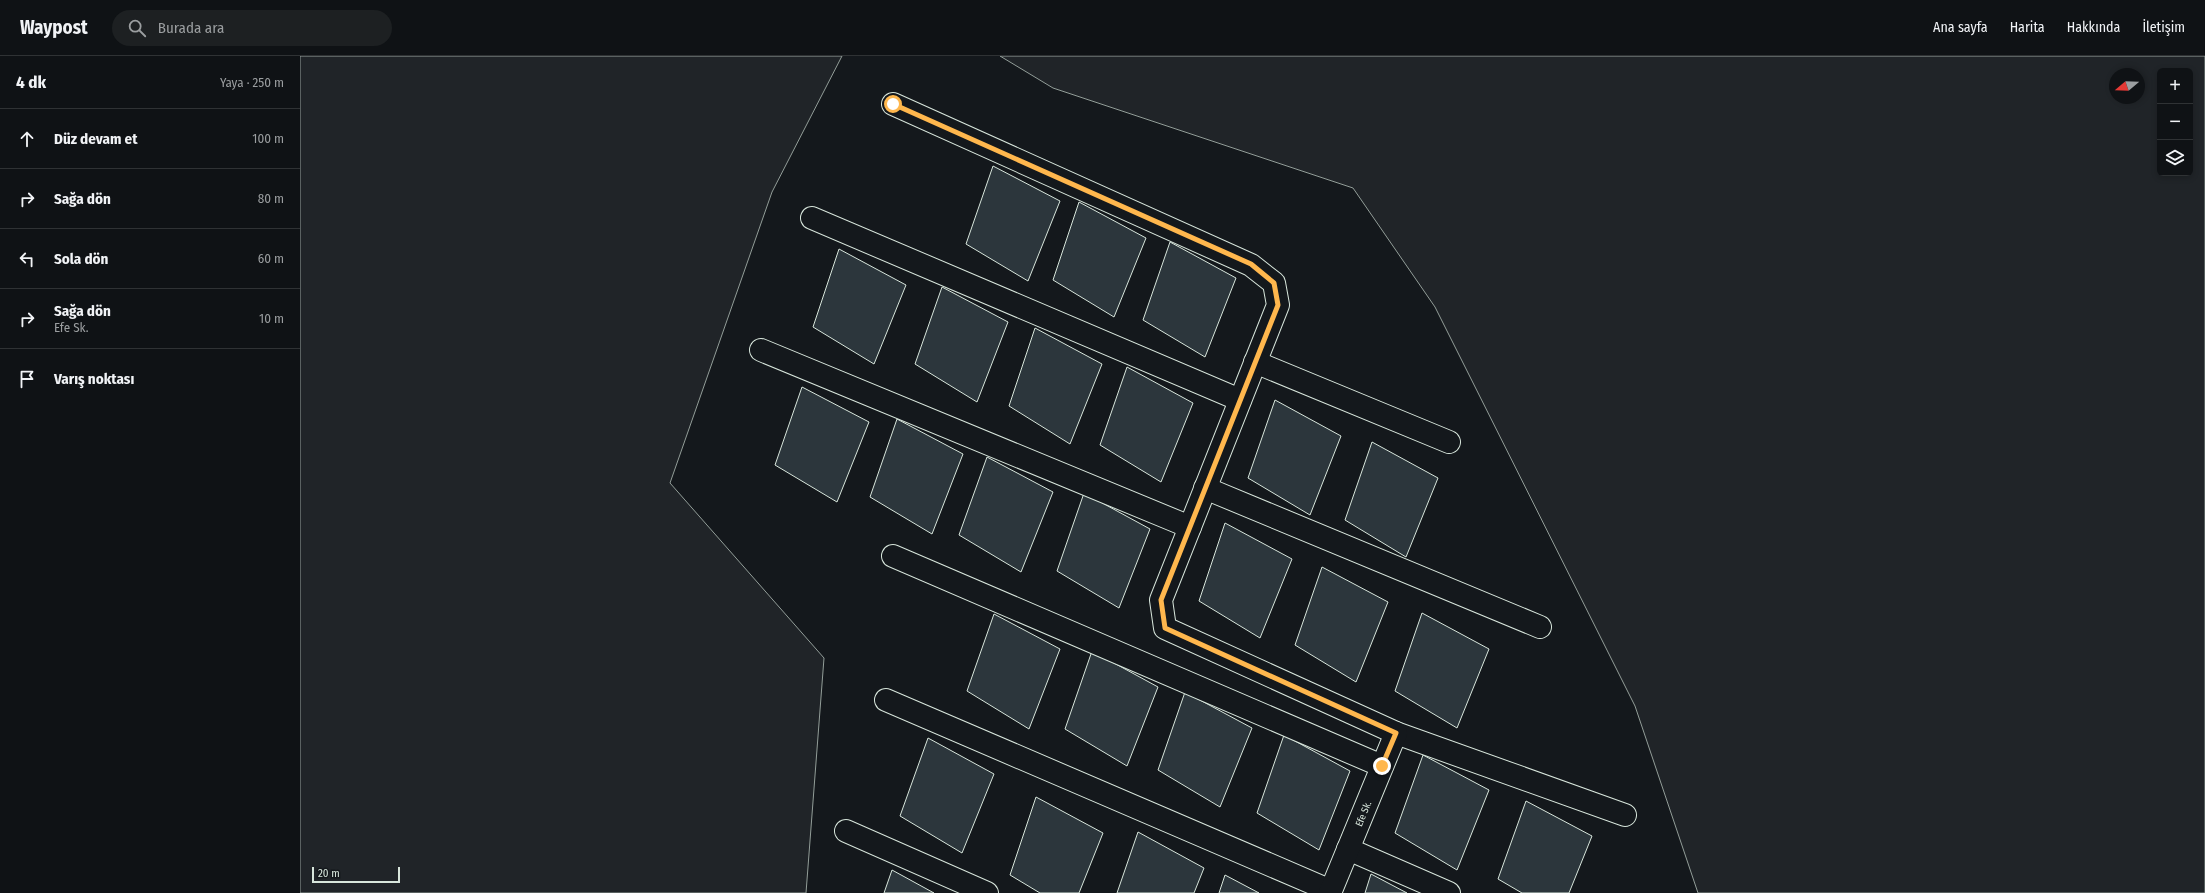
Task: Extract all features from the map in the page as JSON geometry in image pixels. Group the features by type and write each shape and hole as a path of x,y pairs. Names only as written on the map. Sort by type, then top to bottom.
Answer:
{"street":[{"path":"893,104 1251,264 1274,283 1278,305 1161,600 1165,628 1396,733 1625,815"},
{"path":"812,218 1240,400"},
{"path":"761,350 1190,527"},
{"path":"1256,362 1450,442"},
{"path":"1205,488 1540,627"},
{"path":"892,556 1382,766"},
{"path":"886,700 1330,892"},
{"name":"Efe Sk.","path":"1330,892 1396,733"},
{"path":"846,831 987,893"},
{"path":"1348,849 1449,893"}],"shaded area":[{"path":"300,56 842,56 772,192 670,483 824,658 806,893 300,893"},
{"path":"1000,56 2205,56 2205,893 1698,893 1635,706 1435,307 1353,188 1053,88"}],"building":[{"path":"993,166 1060,201 1028,281 966,244"},
{"path":"1079,202 1146,238 1114,317 1053,280"},
{"path":"1170,242 1236,278 1205,357 1143,320"},
{"path":"839,249 906,285 874,364 813,327"},
{"path":"942,287 1008,322 977,402 915,364"},
{"path":"1035,328 1102,364 1070,444 1009,406"},
{"path":"1127,367 1193,403 1161,482 1100,445"},
{"path":"802,387 869,422 837,502 775,465"},
{"path":"1275,400 1341,436 1310,515 1248,478"},
{"path":"897,419 963,454 932,534 870,497"},
{"path":"1372,442 1438,478 1406,557 1345,520"},
{"path":"987,457 1053,492 1021,572 959,535"},
{"path":"1084,493 1150,529 1119,608 1057,571"},
{"path":"1225,523 1292,559 1260,638 1199,601"},
{"path":"1322,567 1388,602 1356,682 1295,645"},
{"path":"1422,613 1489,649 1457,728 1395,691"},
{"path":"994,614 1060,649 1029,729 967,691"},
{"path":"1092,651 1158,687 1127,766 1065,729"},
{"path":"1185,692 1252,728 1220,807 1158,770"},
{"path":"1284,735 1350,771 1319,850 1257,813"},
{"path":"928,738 994,774 962,853 900,816"},
{"path":"1423,755 1489,790 1457,870 1395,833"},
{"path":"1036,797 1103,833 1079,893 1040,893 1010,875"},
{"path":"1526,801 1592,836 1569,893 1522,893 1498,879"},
{"path":"1138,832 1204,868 1194,893 1117,893"},
{"path":"892,870 934,893 884,893"},
{"path":"1371,874 1407,893 1365,893"},
{"path":"1225,875 1259,893 1219,893"}],"route":[{"path":"893,104 1251,264 1274,283 1278,305 1161,600 1165,628 1396,733 1382,766"}]}
